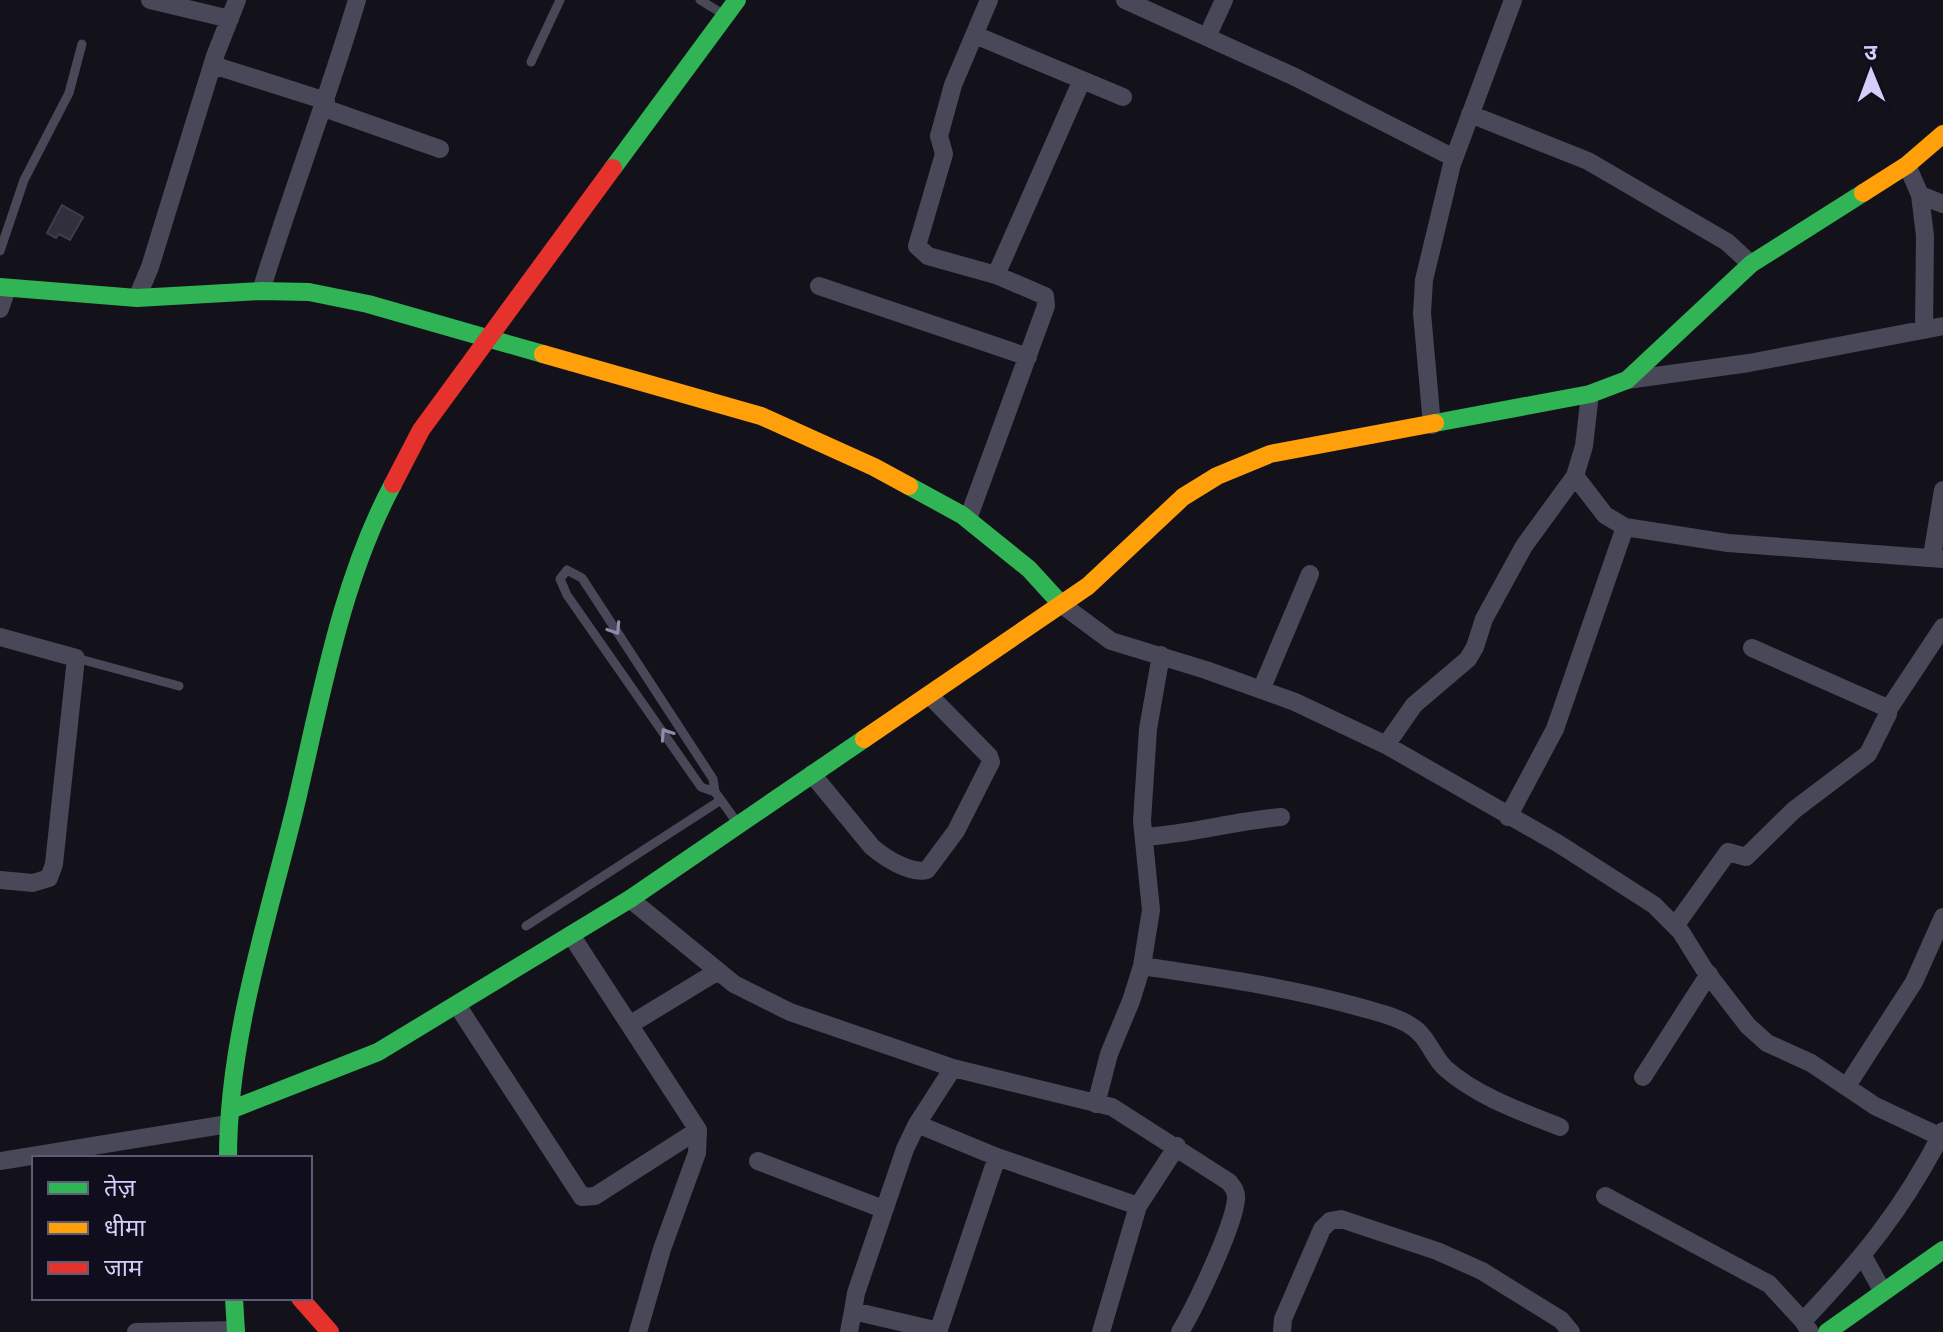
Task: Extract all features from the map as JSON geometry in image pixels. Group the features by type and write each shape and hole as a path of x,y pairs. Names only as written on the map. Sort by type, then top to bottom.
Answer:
{"street":[{"path":"137,298 150,267 213,65 237,0"},
{"path":"261,291 357,0"},
{"path":"968,519 1045,314 1045,296 996,275 928,256 917,246 944,154 939,136 953,85 989,0"},
{"path":"1125,0 1295,77 1454,158"},
{"path":"1207,37 1224,0"},
{"path":"1432,425 1422,313 1424,280 1454,158 1513,0"},
{"path":"161,1 230,19"},
{"path":"228,1156 229,1117 243,1019 348,590 378,511 421,430 732,8"},
{"path":"975,35 1123,97"},
{"path":"213,65 440,149"},
{"path":"996,275 1082,80"},
{"path":"1470,114 1588,161 1727,242 1751,264"},
{"path":"1627,380 1751,264 1907,165 1943,134"},
{"path":"1907,165 1920,195 1925,236 1924,330"},
{"path":"1920,195 1943,204"},
{"path":"819,286 1028,357"},
{"path":"0,309 4,287 137,298 261,291 309,292 368,304 761,416 874,467 968,519 1029,569 1061,604 1111,641 1161,655 1295,702 1386,745 1609,874 1654,905 1675,926 1748,1026 1767,1043 1811,1063 1875,1106 1942,1135 1891,1220 1806,1326 1769,1284 1605,1196"},
{"path":"0,1161 229,1117 378,1052 630,899 1088,586 1183,497 1217,476 1270,454 1590,394 1627,380 1749,363 1943,326"},
{"path":"1386,745 1414,705 1468,659 1484,619 1524,546 1575,476 1584,446 1590,394"},
{"path":"1575,476 1605,515 1625,527 1728,543 1938,558 1943,490"},
{"path":"1508,817 1555,729 1625,527"},
{"path":"1261,690 1310,574"},
{"path":"1675,926 1728,852 1746,857 1794,810 1868,754 1888,710 1943,627"},
{"path":"0,637 76,658 54,864 49,878 33,883 0,880"},
{"path":"1752,648 1888,710"},
{"path":"1096,1104 1109,1054 1142,966 1151,910 1142,821 1144,773 1161,655"},
{"path":"812,774 882,856 917,871 927,870 956,831 991,762 989,756 929,695"},
{"path":"1144,837 1175,835 1250,819 1281,817"},
{"path":"630,899 734,984 790,1012 953,1068 1112,1107 1229,1182 1235,1190 1236,1199 1229,1222 1202,1289 1180,1332"},
{"path":"1847,1086 1914,982 1943,917"},
{"path":"571,935 698,1130 697,1153 662,1249 638,1332"},
{"path":"1142,966 1305,993 1409,1024 1423,1035 1443,1066 1458,1078 1526,1114 1560,1127"},
{"path":"631,1024 718,971"},
{"path":"1643,1077 1709,974"},
{"path":"457,1005 582,1197 595,1196 698,1130"},
{"path":"849,1332 856,1293 905,1149 917,1124 953,1068"},
{"path":"917,1124 997,1157 1138,1206"},
{"path":"1101,1332 1138,1206 1177,1146"},
{"path":"853,1311 939,1331 997,1157"},
{"path":"758,1161 883,1209"},
{"path":"1282,1332 1283,1319 1322,1229 1330,1221 1341,1219 1437,1251 1482,1271 1561,1320 1571,1332"},
{"path":"1827,1332 1943,1250"},
{"path":"1863,1256 1883,1292"},
{"path":"136,1332 236,1331 234,1300"},
{"path":"302,1300 330,1332"}],"lane":[{"path":"531,62 560,0"},
{"path":"700,0 732,8"},
{"path":"0,251 24,180 69,93 82,44"},
{"path":"718,796 701,787 567,595 560,579 567,570 582,578 713,779 718,796 739,825"},
{"path":"76,658 179,686"},
{"path":"526,926 718,796"}],"building":[{"path":"62,205 83,217 70,240 59,234 56,238 47,233"}],"traffic: fast":[{"path":"613,168 737,0"},
{"path":"1435,423 1590,394 1627,380 1751,264 1863,193"},
{"path":"0,287 137,298 261,291 309,292 368,304 543,354"},
{"path":"228,1156 230,1113 242,1025 323,684 359,561 393,484"},
{"path":"909,486 962,515 1029,569 1061,604"},
{"path":"230,1110 378,1052 630,899 864,739"},
{"path":"1827,1332 1943,1250"},
{"path":"234,1300 236,1332"}],"traffic: slow":[{"path":"1863,193 1907,165 1943,134"},
{"path":"543,354 761,416 909,486"},
{"path":"864,739 1088,586 1183,497 1217,476 1270,454 1435,423"}],"traffic: jam":[{"path":"393,484 421,430 613,168"},
{"path":"302,1300 330,1332"}]}
